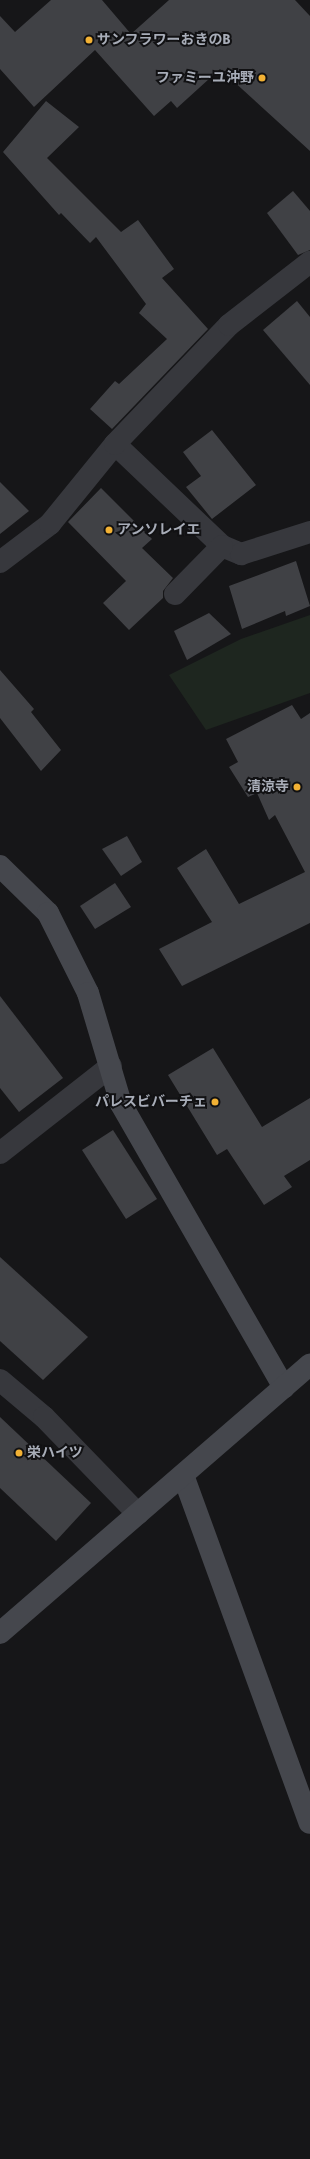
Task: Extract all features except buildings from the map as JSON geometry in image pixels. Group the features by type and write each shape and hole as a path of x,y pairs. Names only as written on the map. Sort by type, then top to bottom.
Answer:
{"street":[{"path":"0,562 50,524 115,444 229,325 310,262"},
{"path":"115,444 222,546 241,554 310,532"},
{"path":"176,594 222,546"},
{"path":"0,866 48,913 88,993 122,1104 284,1387"},
{"path":"0,1153 111,1066"},
{"path":"0,1633 310,1364"},
{"path":"0,1380 44,1417 138,1514"},
{"path":"183,1475 310,1823"}],"shaded area":[{"path":"310,615 310,693 206,730 169,675 241,639"}],"place":[{"name":"サンフラワーおきのB","path":"89,40"},
{"name":"ファミーユ沖野","path":"262,78"},
{"name":"アンソレイエ","path":"109,530"},
{"name":"清涼寺","path":"297,787"},
{"name":"パレスビバーチェ","path":"215,1102"},
{"name":"栄ハイツ","path":"19,1453"}]}
